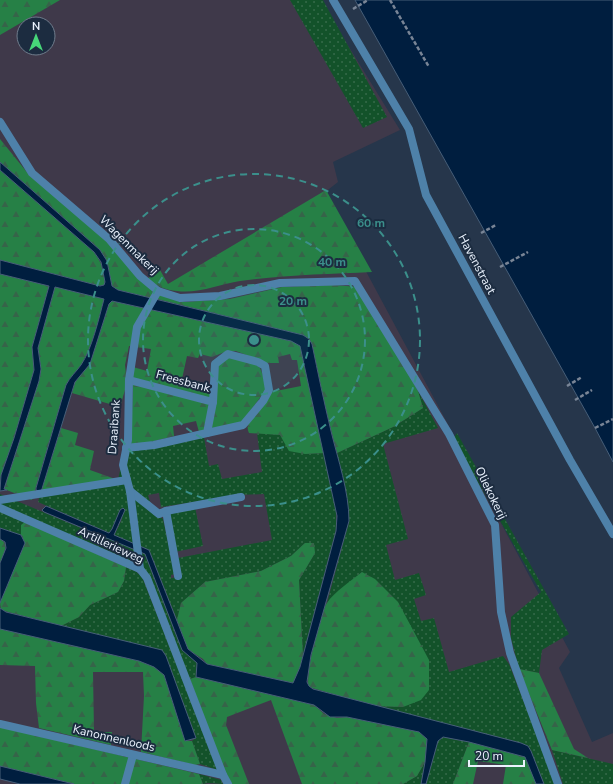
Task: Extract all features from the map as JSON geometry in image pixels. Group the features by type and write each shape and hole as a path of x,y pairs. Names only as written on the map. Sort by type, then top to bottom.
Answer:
{"street":[{"name":"Havenstraat","path":"333,0 409,129 426,195 570,460 613,534"},
{"name":"Wagenmakerij","path":"0,122 32,173 109,239 140,276 157,292 180,298 220,296 280,283 355,281"},
{"name":"Oliekokerij","path":"355,281 449,434 495,525 501,612 510,653 558,784"},
{"name":"Draaibank","path":"140,569 130,491 123,465 126,448 129,380 137,327 157,292"},
{"path":"126,448 154,445 243,425 263,401 269,390 265,366 258,362 228,354 215,364 213,402"},
{"name":"Freesbank","path":"129,380 213,402 206,433"},
{"path":"0,500 127,480"},
{"path":"130,491 159,514 166,511 241,497"},
{"name":"Artillerieweg","path":"0,508 140,569 147,578 223,775"},
{"path":"166,511 178,576"},
{"name":"Kanonnenloods","path":"0,724 223,775"},
{"path":"125,784 133,755"},
{"path":"223,775 228,784"}],"path":[{"path":"352,9 368,0"},
{"path":"390,0 429,67"},
{"path":"481,233 496,225"},
{"path":"500,267 528,252"},
{"path":"567,386 582,377"},
{"path":"575,400 592,390"},
{"path":"595,428 613,419"}],"shaded area":[{"path":"0,0 320,0 400,130 333,162 338,182 324,193 570,652 559,668 592,742 613,733 613,784 0,784"}],"green space":[{"path":"0,0 60,0 33,16 16,16 16,26 0,35"},
{"path":"290,0 323,0 387,117 363,128"},
{"path":"0,139 30,176 105,237 153,289 151,298 118,290 112,286 107,261 100,250 0,162"},
{"path":"0,170 94,252 101,263 104,272 104,285 100,286 0,260"},
{"path":"326,190 372,272 273,277 232,282 201,290 185,292 165,289 157,286 147,279 160,270 168,284"},
{"path":"0,274 49,286 32,347 34,370 0,479"},
{"path":"332,285 360,287 418,391 423,408 393,427 337,453 312,344 309,339 303,335 157,299 161,293 184,302 230,299 282,287"},
{"path":"55,287 105,299 89,350 81,365 66,385 32,500 4,489 39,381 41,369 38,348"},
{"path":"112,301 291,341 300,346 325,453 305,454 289,451 280,435 249,433 248,423 251,417 271,392 301,386 297,360 292,360 290,354 278,357 279,363 267,363 236,351 227,351 212,357 200,354 198,358 187,356 182,379 200,382 199,387 211,390 211,400 132,378 133,367 147,371 151,349 129,346 125,365 127,383 120,407 72,393 75,382 90,364 109,304"},
{"path":"225,357 254,363 260,368 266,383 265,391 242,422 211,430 219,364"},
{"path":"133,383 209,403 205,432 199,432 196,421 173,426 174,436 138,445 131,444"},
{"path":"418,391 438,428 383,444 408,539 386,545 395,580 419,573 426,595 414,599 421,621 434,618 449,672 503,656 509,664 556,784 544,784 531,751 521,743 373,706 403,707 362,572 327,603 349,521 337,453 393,427 423,408"},
{"path":"61,428 78,433 75,445 94,451 90,470 118,480 41,492"},
{"path":"257,433 280,435 305,454 325,453 336,508 336,530 303,656 299,580 315,553 305,543 291,556 261,571 205,582 181,603 177,620 149,550 139,546 131,494 163,519 175,574 171,575 171,578 181,577 178,558 272,540 264,494 239,495 161,507 159,493 148,495 151,505 131,489 125,465 128,449 204,437 209,466 218,464 222,479 262,472"},
{"path":"457,433 569,634 542,650 539,673 519,669 511,638 511,617 541,592 453,439"},
{"path":"121,466 126,481 134,550 145,554 182,649 197,663 196,677 190,679 136,563 0,505 0,494 105,538 113,538 122,519 120,510 109,533 38,502 41,492 118,480"},
{"path":"195,507 203,546 175,552 167,513"},
{"path":"0,511 25,522 21,525 21,535 0,528"},
{"path":"25,522 126,567 124,581 118,592 90,605 79,617 61,626 1,610 0,603 23,537 21,535 21,525"},
{"path":"0,539 5,544 5,547 0,563"},
{"path":"305,543 314,543 315,553 299,580 303,656 298,674 293,683 207,664 203,659 187,649 177,620 181,603 205,582 261,571 291,556"},
{"path":"126,567 137,572 138,574 141,574 218,770 200,764 192,741 196,738 164,652 61,626 79,617 90,605 118,592 124,581"},
{"path":"362,572 375,579 398,602 429,660 429,690 421,700 403,707 373,706 309,687 308,681 311,658 324,609 327,603 343,586"},
{"path":"0,629 139,661 154,667 164,675 185,741 192,741 200,764 195,765 141,752 144,696 143,672 93,672 94,732 112,732 111,745 39,728 36,703 35,666 0,665"},
{"path":"519,669 539,673 574,749 588,758 552,750"},
{"path":"196,677 314,705 324,714 337,718 347,717 419,732 427,739 425,762 417,776 403,784 302,784 271,700 227,717 226,725 249,784 232,784 223,768 190,679"},
{"path":"0,727 199,774 203,784 74,784 0,766"},
{"path":"443,737 469,742 453,784 426,784 438,741"},
{"path":"469,742 526,757 536,784 503,784 506,765 478,761 473,784 453,784"},
{"path":"552,750 613,764 613,784 563,784"},
{"path":"425,762 421,784 403,784 417,776"},
{"path":"199,774 221,780 223,784 203,784"}],"water":[{"path":"355,0 613,0 613,462 595,428"},
{"path":"0,162 100,250 107,261 112,286 118,290 303,335 309,339 312,344 328,420 343,476 349,510 349,521 311,655 307,682 309,686 313,689 521,743 528,746 531,751 544,784 536,784 525,757 469,742 443,737 438,741 426,784 421,784 427,739 419,732 347,717 330,717 314,705 196,677 197,663 182,650 145,554 42,510 46,506 109,533 120,510 123,508 125,510 114,535 149,550 188,649 207,664 293,683 300,667 336,531 337,516 300,346 291,341 112,301 109,304 90,364 75,382 41,492 36,490 36,488 66,385 81,365 89,351 104,299 55,287 38,348 41,369 39,381 4,489 7,490 0,491 1,475 14,438 34,370 32,347 49,286 0,274 0,260 100,286 104,285 105,282 101,262 94,252 0,170"},
{"path":"0,528 21,535 25,543 0,603 0,563 6,548 5,542 0,539"},
{"path":"0,608 6,612 162,650 166,656 196,738 185,741 164,675 154,667 139,661 0,629"},
{"path":"0,766 74,784 20,784 0,779"}]}
